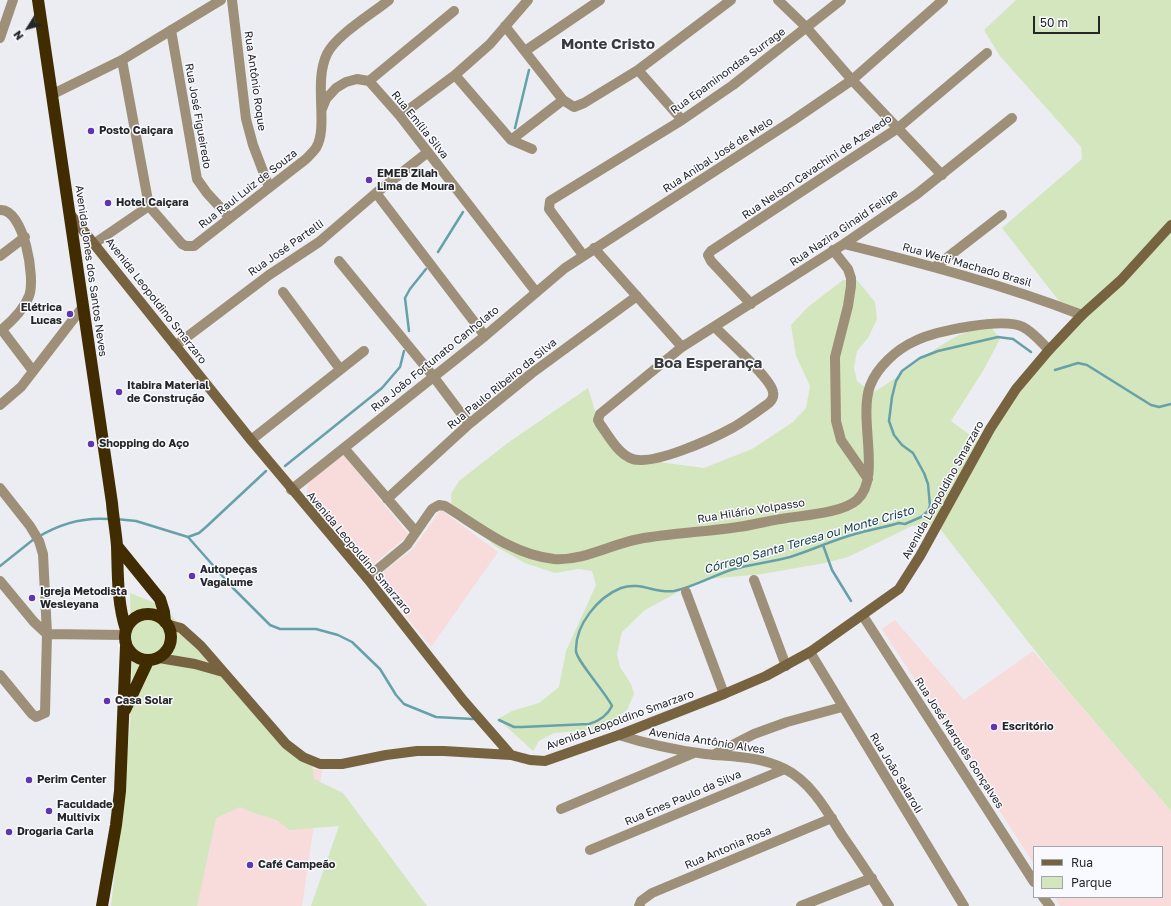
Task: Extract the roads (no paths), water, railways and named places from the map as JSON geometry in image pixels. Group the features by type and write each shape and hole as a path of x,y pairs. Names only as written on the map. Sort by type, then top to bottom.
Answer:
{"highway":[{"name":"Avenida Jones dos Santos Neves","path":"38,0 53,94 82,308 112,503 117,546 118,588 125,637 120,792 116,826 102,906"},
{"name":"Avenida Jones dos Santos Neves","path":"117,546 160,599 171,640 167,650 154,659 122,717"},
{"path":"154,659 138,658 125,637 132,620 141,615 152,615 166,623"}],"street":[{"path":"0,38 13,0"},
{"path":"53,94 122,60 221,0"},
{"name":"Rua Antônio Roque","path":"232,0 246,119 252,145 269,187"},
{"name":"Rua Raul Luiz de Souza","path":"149,206 182,244 186,246 194,246 306,159 316,147 320,133 320,78 327,53 338,40 389,0"},
{"path":"400,116 455,75 490,44 528,0"},
{"path":"525,51 600,0"},
{"path":"505,26 563,100 574,107 584,103 638,70 731,0"},
{"path":"778,0 942,174"},
{"name":"Rua Epaminondas Surrage","path":"583,255 549,209 550,201 682,120 733,85 842,0"},
{"name":"Rua Anibal José de Melo","path":"594,248 792,121 852,80 943,0"},
{"path":"320,113 326,100 336,88 346,82 357,79 369,81 454,11"},
{"name":"Rua José Figueiredo","path":"171,30 197,179 207,193 230,218"},
{"name":"Rua Nelson Cavachini de Azevedo","path":"751,304 711,261 708,255 711,251 898,128 987,53"},
{"path":"95,243 149,206 122,60"},
{"path":"638,70 682,120"},
{"path":"455,75 511,140 532,149"},
{"name":"Rua Emília Silva","path":"369,81 400,116 536,292"},
{"path":"511,140 563,100"},
{"name":"Rua Nazira Ginaid Felipe","path":"715,327 767,380 773,392 773,398 764,407 716,436 671,454 645,460 629,458 620,451 600,424 598,417 682,347 844,244 942,174 1012,118"},
{"name":"Rua José Partelli","path":"175,346 269,275 319,242 376,193 428,152"},
{"path":"376,193 485,336"},
{"path":"0,210 8,212 15,220 25,237 32,284 29,296 20,310 1,330 34,371"},
{"name":"Avenida Leopoldino Smarzaro","path":"70,214 95,243 175,346 291,490 367,578 458,694 511,755 530,760 544,761 619,735 724,694 786,666 810,652 863,616 899,589 908,577 1003,408 1049,350 1082,315 1121,280 1171,225"},
{"path":"935,267 1002,215"},
{"path":"0,256 25,237"},
{"name":"Rua Werli Machado Brasil","path":"844,244 935,267 1031,296 1082,315"},
{"path":"594,248 682,347"},
{"name":"Rua João Fortunato Canholato","path":"291,490 485,336 565,268 594,248"},
{"path":"833,250 848,269 851,278 848,306 835,357 836,421 841,440 868,479"},
{"path":"339,261 433,376 469,424"},
{"path":"283,292 340,369"},
{"name":"Rua Paulo Ribeiro da Silva","path":"387,498 469,424 532,373 637,296"},
{"path":"0,405 22,387 82,308"},
{"name":"Rua Hilário Volpasso","path":"367,578 407,545 432,509 439,505 445,506 503,543 553,559 578,558 628,541 740,527 850,506 864,493 868,479 870,460 865,418 870,386 876,374 887,361 903,347 926,336 983,324 1006,323 1023,327 1049,350"},
{"path":"251,440 364,351"},
{"path":"344,448 416,532"},
{"path":"0,488 36,537 44,565 47,634 45,713 36,717 32,714 0,675"},
{"path":"0,580 29,616 47,634 125,637"},
{"path":"754,580 786,666"},
{"path":"686,592 724,694"},
{"name":"Rua José Marquês Gonçalves","path":"863,616 1033,880"},
{"path":"166,623 181,628 191,636 286,744 303,757 320,764 342,764 386,755 417,751 452,751 511,755"},
{"name":"Rua João Salaroli","path":"810,652 964,906"},
{"path":"154,659 194,664 223,672"},
{"path":"713,755 754,734 787,722 842,707"},
{"name":"Avenida Antônio Alves","path":"619,735 653,746 713,755 751,758 785,769 800,779 815,795 832,818 889,906"},
{"path":"561,809 694,752"},
{"name":"Rua Enes Paulo da Silva","path":"590,850 785,769"},
{"name":"Rua Antonia Rosa","path":"639,906 641,901 652,893 832,818"},
{"path":"801,906 872,878"},
{"path":"1044,898 1050,906"}],"waterway":[{"path":"515,128 529,70"},
{"path":"438,252 463,212"},
{"path":"409,331 405,298 410,289 426,269"},
{"name":"Córrego Santa Teresa ou Monte Cristo","path":"499,720 514,727 589,724 600,720 610,710 612,706 609,700 581,662 576,651 579,631 584,622 596,605 612,592 628,586 661,591 674,591 689,587 734,569 790,557 847,536 899,523 905,524 921,517 928,511 930,506 928,484 913,453 902,445 894,435 889,421 896,381 902,371 920,358 938,351 998,337 1013,339 1031,352"},
{"path":"285,466 382,388 400,367 404,351"},
{"name":"Córrego Santa Teresa ou Monte Cristo","path":"1055,370 1078,363 1087,365 1151,405 1159,407 1171,404"},
{"path":"188,537 199,533 266,471"},
{"name":"Córrego Santa Teresa ou Monte Cristo","path":"38,537 55,528 72,522 90,519 109,519"},
{"name":"Córrego Santa Teresa ou Monte Cristo","path":"116,519 136,521 188,537 233,588 270,625 280,629 316,629 338,635 352,642 380,669 396,695 404,704 436,717 473,719"},
{"name":"Córrego Santa Teresa ou Monte Cristo","path":"0,566 34,539"},
{"path":"823,545 832,570 851,601"}],"place":[{"name":"Posto Caiçara","path":"91,131"},
{"name":"EMEB Zilah Lima de Moura","path":"369,180"},
{"name":"Hotel Caiçara","path":"108,203"},
{"name":"Elétrica Lucas","path":"70,314"},
{"name":"Itabira Material de Construção","path":"119,392"},
{"name":"Shopping do Aço","path":"91,444"},
{"name":"Autopeças Vagalume","path":"192,576"},
{"name":"Igreja Metodista Wesleyana","path":"32,598"},
{"name":"Casa Solar","path":"107,701"},
{"name":"Escritório","path":"994,727"},
{"name":"Perim Center","path":"29,780"},
{"name":"Faculdade Multivix","path":"49,811"},
{"name":"Drogaria Carla","path":"9,832"},
{"name":"Café Campeão","path":"250,865"}],"district":[{"name":"Monte Cristo","path":"608,44"},
{"name":"Boa Esperança","path":"708,363"}]}
